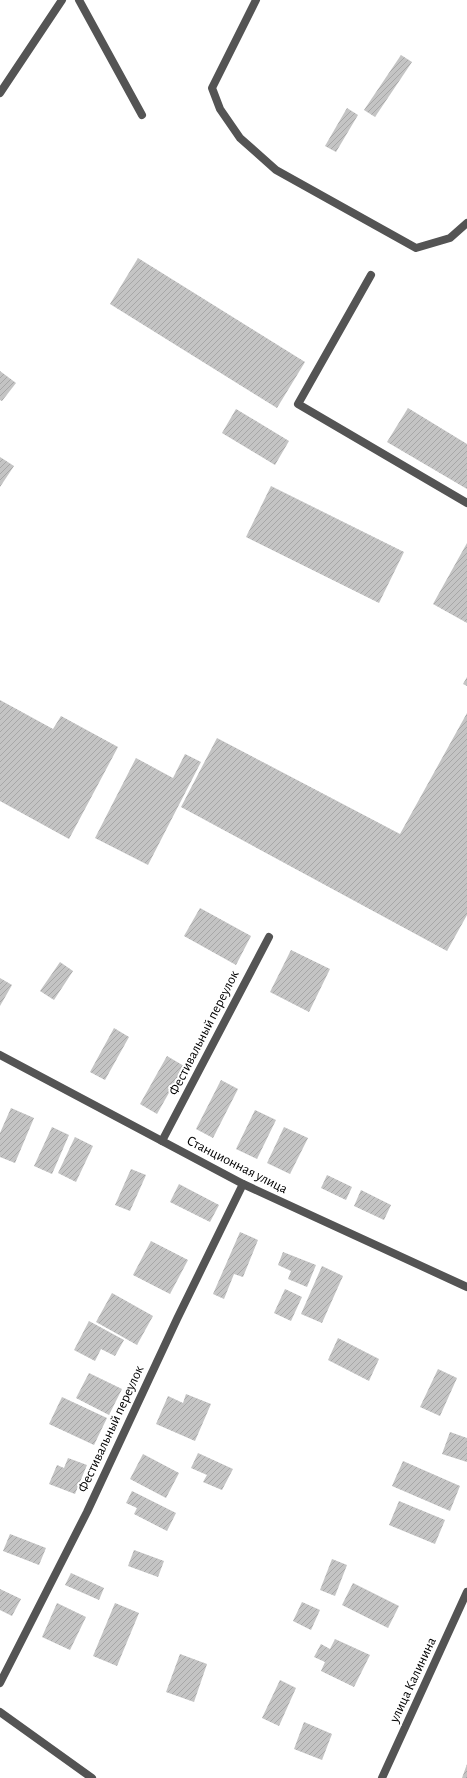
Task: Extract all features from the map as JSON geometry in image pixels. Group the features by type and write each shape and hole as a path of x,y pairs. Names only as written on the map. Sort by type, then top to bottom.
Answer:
{"street":[{"path":"0,93 62,0"},
{"path":"79,0 142,115"},
{"path":"256,0 212,88 220,109 240,138 276,170 416,248 450,238 467,223"},
{"path":"371,275 298,404 467,503"},
{"name":"Фестивальный переулок","path":"162,1141 269,936"},
{"name":"Станционная улица","path":"0,1055 243,1184 467,1287"},
{"name":"Фестивальный переулок","path":"0,1683 87,1512 177,1318 243,1184"},
{"name":"улица Калинина","path":"382,1778 467,1592"},
{"path":"0,1712 92,1778"}],"building":[{"path":"401,55 412,62 375,117 364,110"},
{"path":"347,108 358,115 336,152 325,146"},
{"path":"138,258 305,362 277,408 110,304"},
{"path":"0,371 16,383 2,401 0,400"},
{"path":"408,408 467,444 467,489 387,442"},
{"path":"236,409 289,441 275,465 222,433"},
{"path":"0,457 14,466 0,487"},
{"path":"271,486 404,552 379,603 246,537"},
{"path":"467,543 467,623 433,604"},
{"path":"467,677 467,686 463,684"},
{"path":"0,700 53,729 61,716 118,747 69,839 0,801"},
{"path":"467,713 467,915 447,951 181,807 217,738 400,834"},
{"path":"185,754 201,762 148,865 95,838 136,758 173,778"},
{"path":"200,908 251,936 236,965 184,936"},
{"path":"291,950 330,969 309,1012 270,992"},
{"path":"60,962 73,971 54,1000 40,991"},
{"path":"0,978 12,985 0,1006"},
{"path":"114,1028 129,1037 105,1080 90,1072"},
{"path":"167,1056 184,1066 157,1114 140,1104"},
{"path":"221,1080 238,1089 213,1138 196,1129"},
{"path":"11,1108 34,1118 15,1163 0,1157 0,1133"},
{"path":"255,1110 276,1120 257,1159 236,1149"},
{"path":"52,1127 69,1135 52,1174 34,1166"},
{"path":"284,1127 308,1138 290,1174 267,1163"},
{"path":"75,1137 93,1146 76,1182 58,1173"},
{"path":"131,1169 146,1175 130,1211 115,1205"},
{"path":"327,1175 352,1187 346,1200 321,1188"},
{"path":"179,1184 219,1205 210,1222 170,1202"},
{"path":"361,1190 391,1205 384,1220 354,1206"},
{"path":"240,1232 258,1240 243,1277 234,1274 224,1299 213,1294"},
{"path":"151,1241 188,1260 170,1294 133,1275"},
{"path":"283,1252 316,1265 307,1287 288,1279 291,1271 278,1265"},
{"path":"322,1266 343,1276 322,1323 301,1314"},
{"path":"285,1289 302,1297 291,1321 274,1313"},
{"path":"112,1293 153,1316 137,1345 96,1322"},
{"path":"89,1321 124,1340 115,1356 101,1349 95,1361 74,1350"},
{"path":"338,1338 379,1359 369,1381 328,1360"},
{"path":"438,1369 457,1378 440,1416 420,1407"},
{"path":"89,1373 122,1389 109,1415 76,1398"},
{"path":"186,1394 211,1404 195,1441 156,1424 168,1396 183,1403"},
{"path":"62,1397 107,1418 94,1445 49,1424"},
{"path":"450,1432 467,1438 467,1462 442,1454"},
{"path":"198,1453 233,1469 222,1490 203,1482 207,1475 191,1468"},
{"path":"143,1454 179,1473 166,1498 130,1479"},
{"path":"68,1458 87,1465 75,1494 49,1484 57,1465 64,1468"},
{"path":"403,1461 460,1486 450,1511 392,1486"},
{"path":"132,1491 176,1513 167,1531 134,1514 137,1508 126,1503"},
{"path":"399,1501 445,1520 435,1544 389,1525"},
{"path":"10,1534 46,1548 39,1565 3,1551"},
{"path":"134,1550 164,1561 158,1577 128,1566"},
{"path":"332,1559 347,1565 335,1596 320,1590"},
{"path":"71,1573 104,1588 99,1600 65,1585"},
{"path":"353,1583 399,1606 388,1628 342,1605"},
{"path":"0,1589 21,1599 12,1616 0,1610"},
{"path":"302,1602 320,1610 311,1630 293,1621"},
{"path":"57,1603 86,1617 70,1650 42,1637"},
{"path":"115,1603 139,1613 117,1666 93,1656"},
{"path":"335,1639 370,1655 354,1687 321,1671 325,1662 314,1657 321,1644 330,1649"},
{"path":"180,1654 207,1664 194,1702 166,1692"},
{"path":"280,1680 296,1688 279,1726 262,1718"},
{"path":"304,1722 332,1734 322,1760 294,1749"},
{"path":"467,1764 467,1778 462,1778"}]}
